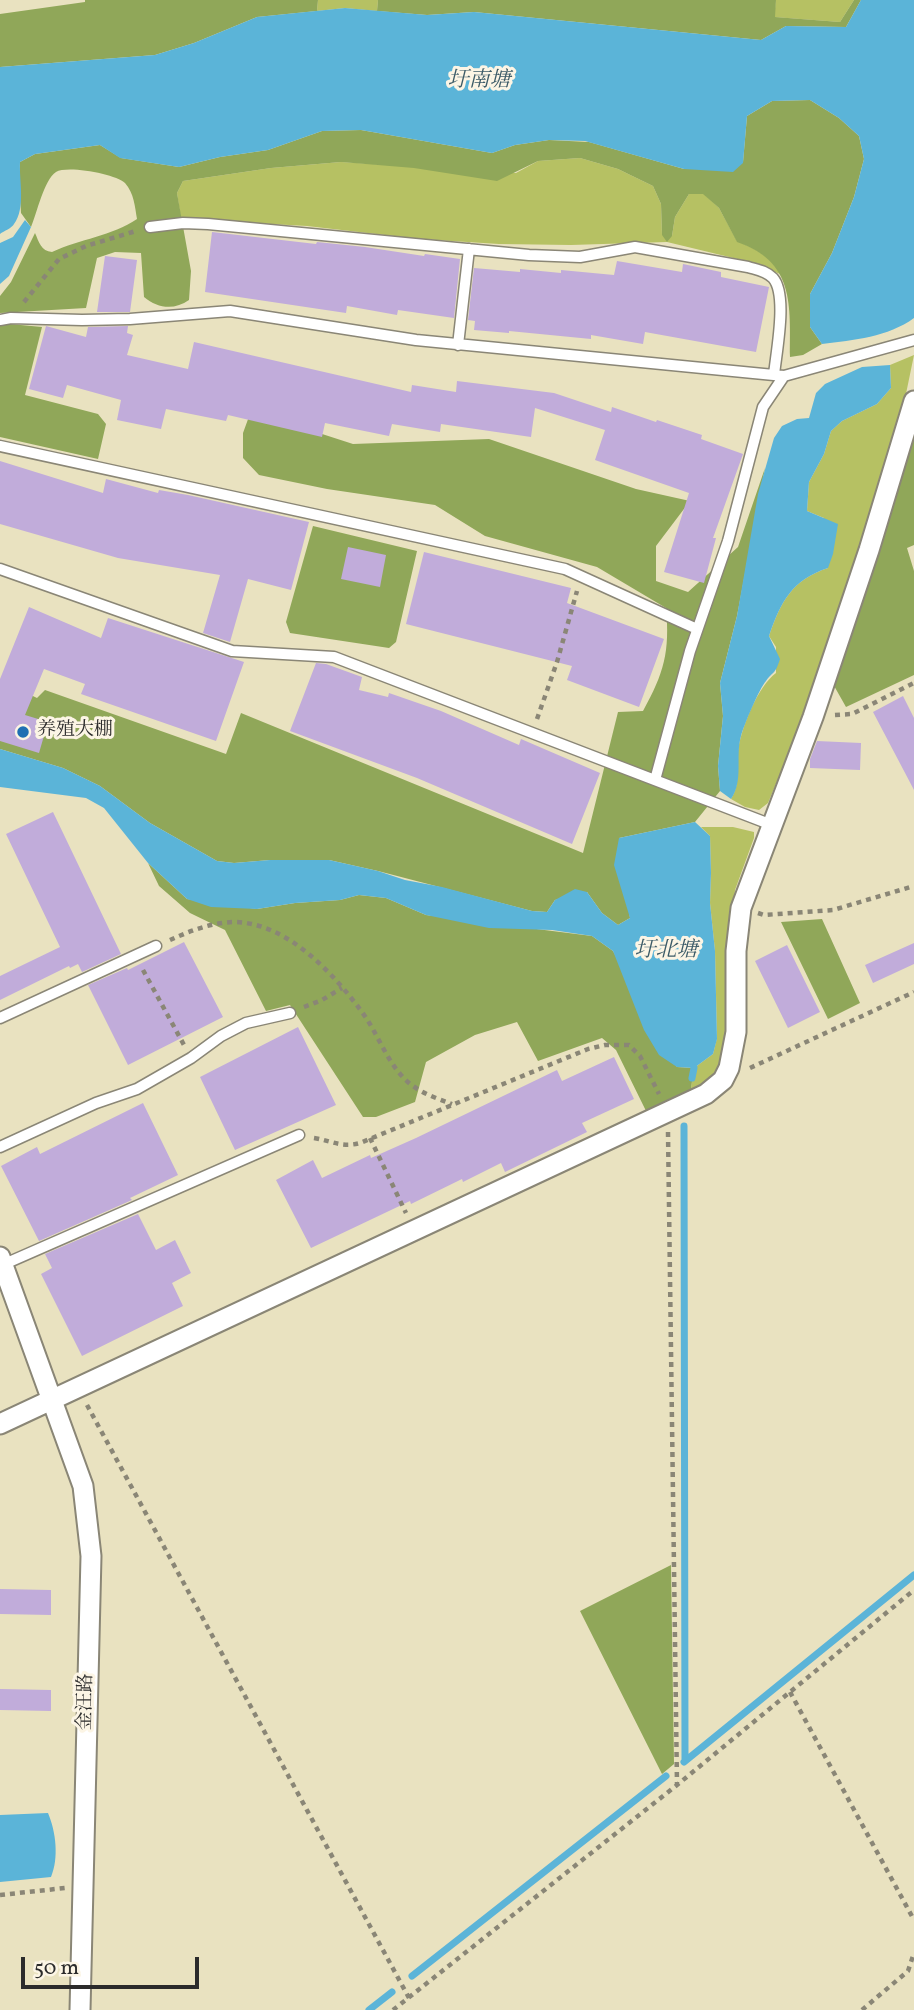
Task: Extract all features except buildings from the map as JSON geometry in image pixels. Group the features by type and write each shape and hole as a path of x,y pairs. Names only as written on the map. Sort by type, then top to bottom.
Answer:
{"street":[{"path":"0,1424 706,1094 723,1080 729,1068 736,1032 736,951 741,908 813,717 869,550 914,401"},
{"name":"金汪路","path":"1,1263 83,1486 91,1556 80,2010"}],"lane":[{"path":"150,227 183,223 208,224 580,257 635,247 765,271 775,280 780,298 779,376 763,407 727,541 697,629 655,780"},
{"path":"458,345 469,249"},
{"path":"5,319 130,319 230,311 458,345 779,376 914,340"},
{"path":"0,446 565,569 697,629"},
{"path":"0,569 232,651 334,657 772,825"},
{"path":"0,1018 156,946"},
{"path":"0,1147 96,1103 136,1089 246,1023 290,1013"},
{"path":"1,1263 299,1135"}],"path":[{"path":"5,319 59,259 115,236 150,227"},
{"path":"532,734 573,612 579,575"},
{"path":"813,717 852,714 914,683"},
{"path":"741,908 764,915 833,910 914,886"},
{"path":"156,946 197,928 234,922 254,925 293,943 317,962 342,988 363,1014 395,1068 411,1084 453,1105"},
{"path":"136,956 191,1058"},
{"path":"290,1013 323,1000 342,988"},
{"path":"723,1080 914,992"},
{"path":"299,1135 328,1140 346,1147 589,1049 605,1045 629,1045 640,1056 668,1112 677,1785"},
{"path":"370,1138 415,1231"},
{"path":"78,1389 409,1997"},
{"path":"393,2010 677,1785 914,1590"},
{"path":"790,1692 914,1920"},
{"path":"0,1895 83,1886"},
{"path":"862,2010 908,1971 914,1953"}],"green space":[{"path":"85,0 318,0 317,11 257,17 194,43 155,55 0,67 0,14"},
{"path":"318,0 378,0 377,11 345,8 317,11"},
{"path":"378,0 776,0 775,17 840,22 854,0 861,0 846,27 786,26 761,40 474,12 427,15 377,11"},
{"path":"776,0 854,0 840,22 774,17"},
{"path":"810,100 839,118 859,136 864,159 854,197 832,253 810,294 810,327 822,344 803,355 790,357 789,303 779,273 770,261 737,242 719,208 703,194 689,194 675,217 672,236 667,242 662,235 661,204 653,186 618,169 580,158 538,161 497,181 414,168 341,162 271,168 183,181 177,193 191,271 189,300 172,307 149,301 144,297 141,253 115,252 97,258 86,308 0,313 0,296 11,282 35,233 43,248 52,252 117,230 137,219 134,200 125,183 112,176 62,170 56,172 48,182 31,227 21,213 19,179 20,162 35,154 100,145 121,158 179,167 220,157 268,150 322,131 361,130 492,153 515,145 549,140 589,142 684,169 743,162 747,116 772,101"},
{"path":"580,158 618,169 653,186 661,204 662,235 672,236 675,217 689,194 703,193 719,208 737,241 768,258 780,274 750,262 667,242 499,244 420,239 307,226 181,219 177,193 183,181 271,168 341,162 516,173 538,161"},
{"path":"10,324 42,327 25,395 98,414 106,424 98,459 0,437 0,326"},
{"path":"914,355 901,418 842,610 807,709 768,803 759,810 745,807 731,799 736,787 738,751 743,731 757,697 776,673 776,647 769,636 778,612 790,593 805,579 828,568 824,518 807,511 809,482 824,454 831,431 842,421 877,404 891,388 890,365"},
{"path":"251,411 353,444 489,439 636,489 690,501 656,546 656,581 688,592 738,547 765,468 737,616 720,683 723,716 718,766 720,791 695,822 619,838 630,918 618,925 602,913 587,892 555,900 547,912 532,911 329,860 234,863 217,861 150,823 100,786 63,768 0,749 0,680 37,698 45,690 226,754 241,713 583,853 618,712 643,711 661,673 667,637 666,608 597,567 485,536 435,505 327,489 259,475 243,458 243,433"},
{"path":"914,419 914,545 907,548 914,571 914,675 846,707 833,684"},
{"path":"313,526 417,551 396,642 389,648 290,633 286,622"},
{"path":"701,827 733,827 754,832 754,838 735,890 724,1056 709,1083 690,1095 694,1068 713,1054 717,1038 715,951 710,903 710,836"},
{"path":"148,863 187,899 257,909 340,900 359,895 386,898 426,915 592,936 613,951 677,1067 694,1068 690,1095 648,1115 616,1050 602,1038 538,1061 517,1022 475,1035 426,1062 415,1102 376,1117 363,1117 290,1005 266,1011 225,930 190,913 159,886"},
{"path":"822,919 860,1003 828,1019 781,922"},
{"path":"671,1565 674,1764 662,1774 580,1611"}],"water":[{"name":"圩南塘","path":"861,0 914,0 914,318 882,334 822,344 810,327 810,294 832,253 854,197 864,159 859,136 839,118 810,100 772,101 747,116 743,163 733,172 684,169 585,141 549,140 515,145 492,153 361,130 322,131 268,150 220,157 179,167 120,158 100,145 35,154 20,162 21,194 18,218 0,234 0,67 155,55 194,43 257,17 345,8 427,15 474,12 761,40 786,26 846,27"},
{"path":"25,220 31,227 9,276 0,284 0,243 13,237"},
{"path":"890,365 891,388 877,404 842,421 831,431 824,454 809,482 807,511 838,524 833,554 828,568 805,579 783,602 769,636 780,659 760,691 743,731 739,744 737,784 731,799 720,791 718,766 723,716 720,683 737,616 758,494 774,438 782,426 797,419 809,418 816,393 825,384 862,367"},
{"name":"圩北塘","path":"0,749 63,768 100,786 150,823 217,861 234,863 329,860 532,911 547,912 555,900 575,889 587,892 602,913 618,925 630,918 614,865 619,838 695,822 710,836 710,903 715,951 717,1039 713,1054 694,1068 677,1067 659,1055 644,1030 613,951 592,936 552,930 489,928 426,915 386,898 359,895 340,900 257,909 211,907 187,899 148,863 104,808 86,798 0,787"},
{"path":"48,1813 55,1845 55,1862 51,1877 0,1882 0,1815"}],"waterway":[{"path":"692,1078 694,1068"},
{"path":"684,1126 685,1761"},
{"path":"684,1762 914,1575"},
{"path":"412,1976 666,1776"},
{"path":"369,2010 392,1992"}],"place":[{"name":"养殖大棚","path":"23,732"}]}
